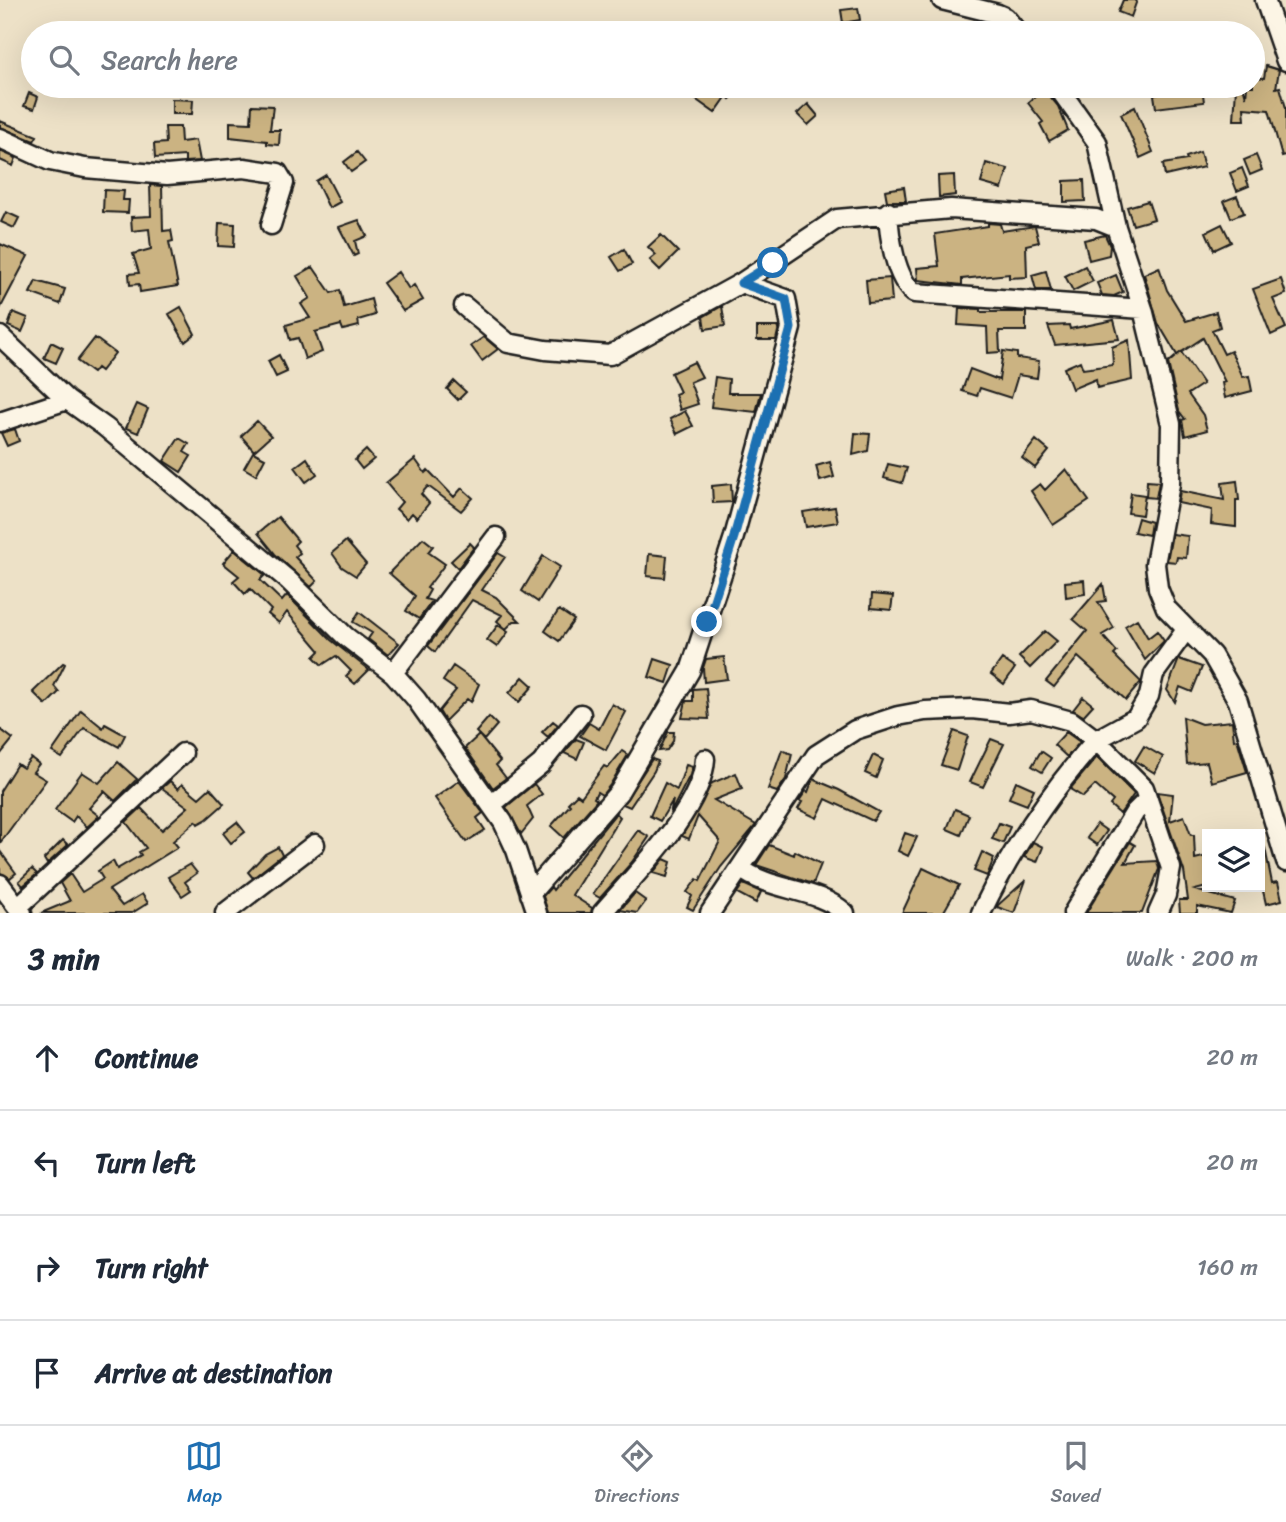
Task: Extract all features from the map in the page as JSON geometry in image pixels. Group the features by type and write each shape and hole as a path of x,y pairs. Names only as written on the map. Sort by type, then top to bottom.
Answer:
{"street":[{"path":"943,0 998,14 1005,21"},
{"path":"1265,0 1286,61"},
{"path":"1066,98 1097,142 1116,227 1143,309 1171,424 1172,458 1156,575 1166,608 1212,655 1238,701 1286,862"},
{"path":"0,138 50,161 85,168 167,175 219,169 267,169 283,177 284,183 271,225"},
{"path":"464,306 509,343 545,350 610,355 741,283 837,219 888,212 964,209 1096,219 1116,227"},
{"path":"888,212 897,261 905,284 914,293 1143,309"},
{"path":"530,894 630,777 690,671 699,647 734,537 791,328 786,299 741,283"},
{"path":"0,336 67,400 105,427 257,554 345,636 393,673 416,699 510,835 537,913"},
{"path":"0,422 67,400"},
{"path":"393,673 496,537"},
{"path":"981,913 994,885 1035,819 1096,740 1136,718 1149,696 1154,674 1186,630"},
{"path":"710,913 816,755 855,730 898,716 926,710 972,709 1009,713 1031,710 1071,721 1096,740 1141,782 1171,868 1166,895 1158,913"},
{"path":"491,806 532,773 581,714"},
{"path":"0,884 20,909 183,753"},
{"path":"602,913 679,822 701,777 705,759"},
{"path":"1073,913 1135,812 1148,799"},
{"path":"225,913 315,845"},
{"path":"740,868 756,878 819,897 845,913"},
{"path":"807,913 819,897"}],"building":[{"path":"1123,0 1137,0 1131,17 1118,12"},
{"path":"858,8 860,20 843,21 841,10"},
{"path":"1266,66 1279,70 1276,88 1280,87 1286,108 1286,156 1282,157 1269,110 1244,108 1245,120 1234,120 1235,98 1265,98"},
{"path":"27,98 38,98 34,109 24,106"},
{"path":"694,98 726,98 715,113"},
{"path":"1034,98 1051,98 1058,106 1068,130 1049,141 1040,124 1043,122 1028,103"},
{"path":"1154,98 1204,98 1204,102 1156,108"},
{"path":"172,99 193,100 192,114 172,114"},
{"path":"808,104 818,116 808,125 797,114"},
{"path":"252,105 273,106 270,130 280,130 279,145 230,137 230,122 251,123"},
{"path":"1135,107 1153,152 1140,158 1121,114"},
{"path":"0,121 37,136 34,141 0,127"},
{"path":"165,127 180,127 181,142 196,140 200,161 185,162 185,156 155,158 154,144 166,143"},
{"path":"0,151 16,158 13,166 0,160"},
{"path":"357,152 365,162 351,172 344,162"},
{"path":"1200,152 1204,167 1165,176 1163,164 1187,160 1186,157"},
{"path":"1256,155 1262,170 1250,175 1244,160"},
{"path":"986,163 1008,169 1002,189 981,183"},
{"path":"1242,168 1249,186 1237,191 1230,173"},
{"path":"326,175 340,202 329,208 316,181"},
{"path":"954,175 955,195 939,197 938,176"},
{"path":"1084,180 1085,201 1064,202 1064,181"},
{"path":"150,185 162,186 163,231 171,230 173,241 169,242 178,286 140,292 139,284 130,285 129,274 139,273 133,254 151,249 149,229 132,231 131,217 151,216"},
{"path":"904,187 906,201 887,201 885,190"},
{"path":"104,190 124,191 123,200 129,200 128,213 103,212"},
{"path":"1237,196 1244,213 1231,218 1224,201"},
{"path":"1148,201 1154,219 1133,225 1127,207"},
{"path":"6,212 19,218 14,228 1,222"},
{"path":"359,220 367,236 355,241 358,254 354,256 339,227"},
{"path":"219,223 235,224 234,247 218,246"},
{"path":"988,223 1000,224 1002,231 1035,226 1039,242 1026,245 1027,277 1009,278 1009,274 962,279 962,285 918,280 917,268 939,266 935,234 988,226"},
{"path":"1222,224 1231,242 1214,250 1206,232"},
{"path":"661,235 678,252 660,270 650,260 656,255 648,247"},
{"path":"1105,235 1110,246 1109,255 1089,260 1084,240"},
{"path":"0,244 28,256 0,309"},
{"path":"624,249 632,264 620,271 611,257"},
{"path":"1085,266 1093,281 1073,291 1065,276"},
{"path":"313,267 331,293 340,290 344,307 371,299 375,315 358,320 359,326 343,330 341,325 315,332 322,352 305,359 298,338 290,340 286,325 310,318 301,304 310,298 297,276"},
{"path":"1159,267 1167,290 1186,321 1216,312 1220,327 1212,330 1224,354 1231,351 1243,377 1249,376 1252,391 1225,398 1222,383 1225,382 1203,338 1177,355 1158,323 1144,274"},
{"path":"1046,271 1051,290 1036,290 1032,275"},
{"path":"398,272 409,289 414,285 423,300 403,311 383,283"},
{"path":"1116,275 1123,292 1114,296 1102,295 1097,283"},
{"path":"890,278 892,301 868,303 866,280"},
{"path":"1281,279 1286,294 1273,299 1286,328 1271,335 1253,289"},
{"path":"36,281 65,289 60,304 30,293"},
{"path":"722,306 725,326 705,329 703,317"},
{"path":"181,307 195,334 185,342 169,314"},
{"path":"959,308 980,309 980,312 1026,312 1026,331 999,331 1000,352 988,353 987,327 958,325"},
{"path":"13,312 28,318 22,332 8,326"},
{"path":"1114,320 1119,339 1055,345 1048,326 1069,325 1070,329"},
{"path":"757,327 779,327 776,340 757,340"},
{"path":"484,337 498,349 482,361 471,346"},
{"path":"95,338 115,353 101,371 97,368 93,373 77,361"},
{"path":"1129,340 1132,380 1097,388 1096,379 1072,389 1064,368 1080,361 1083,369 1113,365 1112,347"},
{"path":"51,342 63,348 56,363 44,358"},
{"path":"1003,351 1017,353 1017,358 1039,361 1037,378 1018,375 1011,398 980,388 977,396 962,391 970,369 999,380"},
{"path":"1181,352 1203,384 1188,394 1203,415 1207,430 1185,436 1182,420 1185,419 1179,411 1168,363"},
{"path":"279,355 287,372 276,377 268,361"},
{"path":"694,362 702,377 690,382 698,404 680,410 675,394 680,392 671,373"},
{"path":"715,377 729,379 728,393 761,393 756,412 711,407"},
{"path":"454,381 466,392 458,400 447,389"},
{"path":"137,404 148,409 138,433 126,428"},
{"path":"685,411 693,426 677,434 670,419"},
{"path":"257,421 271,436 254,451 241,436"},
{"path":"15,429 19,441 7,446 1,433"},
{"path":"855,433 870,434 868,451 853,455"},
{"path":"179,438 189,444 184,452 191,456 181,472 164,461"},
{"path":"1036,440 1049,451 1035,468 1022,458"},
{"path":"366,450 374,459 362,469 355,460"},
{"path":"253,452 265,458 256,475 244,468"},
{"path":"307,458 317,474 306,482 295,467"},
{"path":"415,459 425,473 428,470 454,497 462,488 473,498 461,511 428,486 421,494 429,503 417,518 412,513 407,519 396,509 402,502 386,483"},
{"path":"830,462 834,477 820,481 816,466"},
{"path":"888,464 907,468 902,483 884,478"},
{"path":"1066,469 1089,501 1053,525 1031,491 1040,484 1045,490"},
{"path":"1147,481 1159,482 1156,498 1146,497"},
{"path":"1237,481 1239,500 1236,500 1236,527 1211,524 1212,510 1178,503 1180,491 1224,500 1222,483"},
{"path":"731,484 732,502 713,503 712,486"},
{"path":"1131,493 1145,495 1142,515 1128,513"},
{"path":"835,507 838,522 806,527 803,512"},
{"path":"278,517 298,541 294,545 300,553 295,557 317,581 311,587 275,554 258,533"},
{"path":"1138,518 1151,522 1149,535 1134,532"},
{"path":"1172,534 1188,536 1186,558 1177,557 1176,562 1167,561"},
{"path":"423,538 433,546 428,552 445,564 427,588 430,590 425,599 432,601 419,619 406,611 415,596 389,573"},
{"path":"346,541 366,564 356,576 342,567 332,553"},
{"path":"470,543 474,547 458,568 451,561"},
{"path":"234,550 265,575 260,580 282,601 287,595 331,640 369,670 355,684 346,676 351,671 336,656 322,665 314,657 320,651 287,612 279,623 268,614 271,610 250,589 245,594 233,581 239,576 223,563"},
{"path":"498,553 505,557 482,590 496,597 520,621 514,621 506,629 497,621 502,615 472,600 435,652 428,646"},
{"path":"649,554 667,556 665,578 647,576"},
{"path":"543,556 560,567 538,602 522,591"},
{"path":"1084,580 1085,594 1066,597 1065,582"},
{"path":"1103,584 1106,601 1098,602 1114,628 1102,635 1117,652 1114,655 1141,682 1126,700 1078,657 1054,687 1046,681 1087,631 1073,619"},
{"path":"872,594 893,596 891,610 871,608"},
{"path":"559,610 574,620 559,641 545,631"},
{"path":"359,612 399,643 388,655 368,639 372,633 353,622"},
{"path":"1137,619 1148,638 1157,631 1164,641 1145,660 1125,626"},
{"path":"498,625 508,632 497,647 487,640"},
{"path":"1045,631 1057,641 1030,668 1019,657"},
{"path":"724,657 727,679 704,682 703,668 706,659"},
{"path":"655,659 673,665 667,683 649,677"},
{"path":"1002,659 1015,668 1004,684 991,674"},
{"path":"1179,659 1202,667 1192,692 1180,687 1175,702 1167,690"},
{"path":"65,664 54,686 59,692 46,705 33,692"},
{"path":"453,666 479,684 471,702 467,699 445,721 439,711 456,690 443,681"},
{"path":"523,677 533,686 519,702 509,693"},
{"path":"706,688 709,719 682,718 686,701 693,701 693,689"},
{"path":"1083,697 1093,705 1083,716 1073,710"},
{"path":"612,704 626,712 606,750 580,736 589,723 599,729"},
{"path":"81,710 103,728 105,724 125,735 119,747 84,728 62,758 52,752"},
{"path":"489,717 497,725 484,740 476,732"},
{"path":"1183,717 1201,724 1232,721 1234,740 1237,739 1247,772 1212,782 1207,762 1187,764"},
{"path":"553,721 558,725 548,737 542,732"},
{"path":"0,729 13,739 0,755"},
{"path":"954,731 968,736 957,770 941,765"},
{"path":"668,732 674,732 673,741 667,750 659,751"},
{"path":"1066,732 1080,742 1067,757 1054,745"},
{"path":"479,735 500,761 496,765 506,778 493,788 465,748"},
{"path":"576,739 584,742 577,759 564,753"},
{"path":"991,739 1004,744 983,787 970,782"},
{"path":"1144,746 1163,757 1155,773 1135,761"},
{"path":"782,750 792,754 786,779 777,792 768,789"},
{"path":"622,751 628,755 610,785 602,795 597,792 594,798 597,800 564,838 551,826 570,805 568,803 577,794 581,797 604,766 608,768"},
{"path":"1041,751 1051,758 1042,772 1032,766"},
{"path":"873,755 883,760 876,778 865,773"},
{"path":"1097,757 1134,794 1120,814 1110,805 1113,801 1095,785 1083,797 1070,789"},
{"path":"31,758 39,764 33,772 46,780 0,843 0,791 17,764 23,768"},
{"path":"652,759 658,761 654,771 630,807 623,804"},
{"path":"118,762 137,779 115,801 104,791 89,808 99,816 87,827 76,816 72,822 55,810 82,772 99,783"},
{"path":"686,765 692,767 690,775 670,814 673,800 660,821 650,816 665,783 677,790"},
{"path":"736,773 742,789 714,800 756,825 721,867 693,910 687,907 692,896 687,892 697,879 700,881 720,841 698,816 689,839 682,836 712,783"},
{"path":"813,779 879,812 873,821 826,799 817,818 798,809 802,802 799,801 806,791 808,792"},
{"path":"170,781 178,789 182,784 199,798 210,788 224,804 207,819 198,824 196,821 173,841 178,847 109,890 122,906 142,894 148,903 132,913 41,913 70,901 60,883 70,874 82,892 103,879 98,871 113,861 117,869 141,855 139,852 146,848 126,822 141,808 162,830 188,807 162,788"},
{"path":"459,781 483,813 477,818 485,830 466,842 435,798"},
{"path":"1016,781 1034,789 1027,805 1009,798"},
{"path":"534,784 542,794 527,806 533,819 521,834 506,807"},
{"path":"1157,792 1173,794 1170,821 1184,816 1191,835 1194,835 1195,859 1202,857 1202,888 1195,890 1235,901 1231,913 1197,906 1197,913 1180,913 1179,900 1188,900 1184,871"},
{"path":"955,809 969,815 961,835 947,829"},
{"path":"616,813 620,817 572,895 592,908 591,913 548,913 543,896 551,887 553,890"},
{"path":"237,822 245,832 231,843 223,833"},
{"path":"999,823 1010,827 1003,843 992,839"},
{"path":"1097,824 1107,831 1097,845 1087,838"},
{"path":"638,830 649,837 632,862 600,898 593,894"},
{"path":"905,833 917,837 908,856 898,851"},
{"path":"63,840 68,845 47,864 44,859"},
{"path":"1033,842 1043,847 1037,862 1024,857"},
{"path":"1130,842 1135,845 1125,863 1157,861 1159,869 1142,913 1086,913"},
{"path":"769,845 794,855 795,851 821,864 813,884 756,865"},
{"path":"278,847 282,855 253,878 248,872 265,854"},
{"path":"1265,848 1272,883 1278,882 1282,900 1266,904 1263,892"},
{"path":"0,851 16,873 10,878 0,873"},
{"path":"982,852 994,858 987,876 974,871"},
{"path":"664,859 671,862 667,877 653,873"},
{"path":"190,864 197,873 185,882 191,890 182,896 168,877"},
{"path":"923,868 959,885 943,913 902,913"},
{"path":"32,869 37,874 23,886 19,881"},
{"path":"1026,880 1014,913 997,907 998,905"},
{"path":"743,884 761,892 756,903 737,893"},
{"path":"635,893 646,901 637,913 620,910"}],"route":[{"path":"707,622 729,555 791,328 792,318 786,299 741,283 773,263"}]}
